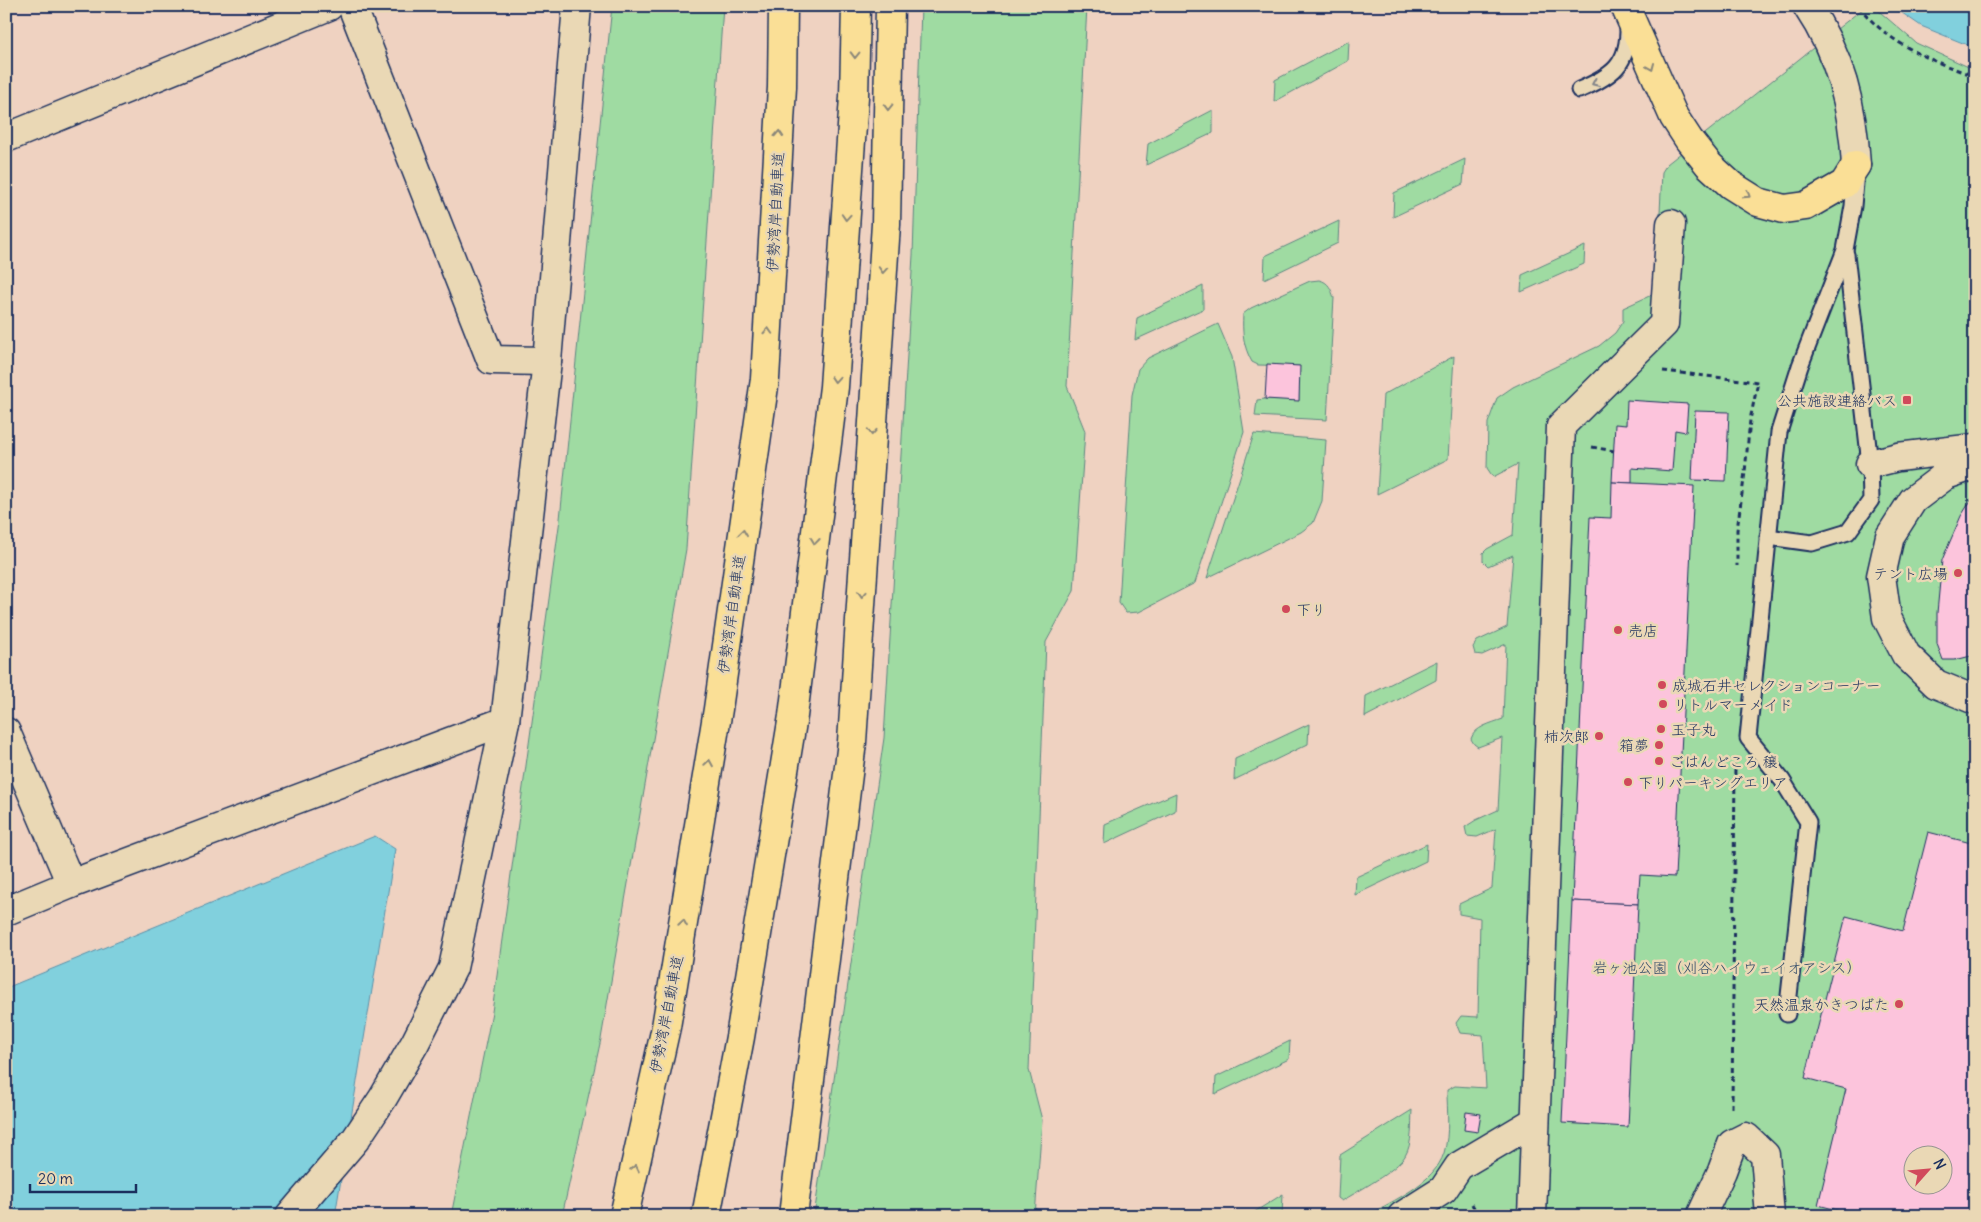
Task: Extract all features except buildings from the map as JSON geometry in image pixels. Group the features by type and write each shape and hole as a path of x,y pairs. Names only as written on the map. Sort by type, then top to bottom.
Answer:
{"highway":[{"name":"伊勢湾岸自動車道","path":"624,1216 669,1008 718,709 765,379 782,87 784,6"},
{"path":"706,1216 740,1037 792,726 828,436 834,387 853,107 856,6"},
{"path":"793,1216 852,742 886,224 890,6"},
{"path":"1627,10 1674,118 1709,164 1731,185 1758,202 1784,209 1806,206 1844,184 1856,165"}],"street":[{"path":"6,138 329,6"},
{"path":"352,6 491,360 547,362"},
{"path":"290,1216 355,1140 415,1043 453,968 505,721 547,362 577,6"},
{"path":"1807,6 1818,23 1839,71 1854,131 1856,165"},
{"path":"1532,1216 1561,426 1664,324 1671,224"},
{"path":"1870,464 1898,457 1975,448"},
{"path":"1975,466 1946,475 1913,500 1890,536 1881,576 1887,618 1906,655 1936,684 1975,700"},
{"path":"6,911 71,884 505,721"},
{"path":"6,732 71,884"},
{"path":"1402,1216 1444,1190 1458,1166 1535,1121"},
{"path":"1701,1216 1722,1172 1732,1144 1746,1137 1765,1155 1770,1216"}],"lane":[{"path":"1579,90 1601,81 1614,71 1625,56 1629,38 1627,10"},
{"path":"1787,1014 1808,822 1782,780 1748,738 1779,432 1800,366 1845,250 1853,206 1856,165"},
{"path":"1768,536 1812,543 1848,532 1871,500 1870,464 1845,250"}],"path":[{"path":"1859,6 1867,17 1908,49 1943,65 1975,76"}],"green space":[{"path":"612,6 723,6 686,549 601,1039 562,1216 451,1216 492,1012 560,519"},
{"path":"921,6 1087,6 1067,386 1085,431 1074,591 1046,642 1029,1070 1042,1120 1035,1216 814,1216 884,738 913,255"},
{"name":"岩ヶ池公園（刈谷ハイウェイオアシス）","path":"1866,6 1873,6 1916,43 1975,70 1975,1216 1367,1216 1412,1190 1431,1174 1439,1164 1444,1153 1447,1138 1447,1090 1455,1086 1486,1088 1483,1035 1460,1033 1456,1023 1461,1016 1478,1017 1480,918 1459,914 1459,904 1492,888 1496,829 1477,837 1467,836 1465,827 1498,810 1502,738 1478,747 1471,739 1480,728 1503,719 1506,644 1482,655 1475,654 1473,647 1477,641 1507,627 1513,555 1488,566 1483,561 1483,553 1513,535 1518,464 1493,477 1487,468 1488,423 1497,398 1513,387 1599,346 1615,333 1623,321 1623,308 1656,293 1662,172 1667,164"},
{"path":"1349,41 1348,61 1274,102 1275,80"},
{"path":"1213,110 1213,133 1146,165 1148,144"},
{"path":"1465,159 1463,184 1393,217 1394,193"},
{"path":"1339,221 1338,243 1264,279 1265,256"},
{"path":"1585,246 1584,264 1521,292 1522,275"},
{"path":"1319,280 1327,284 1334,298 1327,420 1255,416 1257,400 1299,400 1299,366 1258,365 1252,362 1244,339 1243,314 1251,308 1310,281"},
{"path":"1203,286 1203,309 1135,340 1137,318"},
{"path":"1218,324 1232,357 1244,432 1195,583 1139,612 1126,613 1119,603 1132,395 1138,369 1148,358"},
{"path":"1454,356 1448,459 1377,494 1383,395"},
{"path":"1254,434 1326,440 1322,501 1313,523 1301,532 1207,578"},
{"path":"1437,661 1436,680 1365,717 1366,696"},
{"path":"1309,724 1308,744 1234,780 1235,759"},
{"path":"1176,793 1175,811 1104,844 1105,824"},
{"path":"1427,844 1426,861 1355,895 1356,877"},
{"path":"1290,1041 1289,1059 1215,1094 1216,1077"},
{"path":"1412,1110 1408,1151 1400,1162 1394,1168 1342,1201 1338,1198 1340,1155"},
{"path":"1283,1194 1282,1216 1248,1216"}],"water":[{"path":"1892,6 1975,6 1975,48 1921,26"},
{"path":"375,836 395,849 335,1216 6,1216 6,988"}],"place":[{"name":"公共施設連絡バス","path":"1907,400"},
{"name":"テント広場","path":"1958,573"},
{"name":"下り","path":"1286,609"},
{"name":"売店","path":"1618,630"},
{"name":"成城石井セレクションコーナー","path":"1662,685"},
{"name":"リトルマーメイド","path":"1663,704"},
{"name":"玉子丸","path":"1661,729"},
{"name":"柿次郎","path":"1599,736"},
{"name":"箱夢","path":"1659,745"},
{"name":"ごはんどころ 穣","path":"1659,761"},
{"name":"下りパーキングエリア","path":"1628,782"},
{"name":"天然温泉かきつばた","path":"1899,1004"}]}
